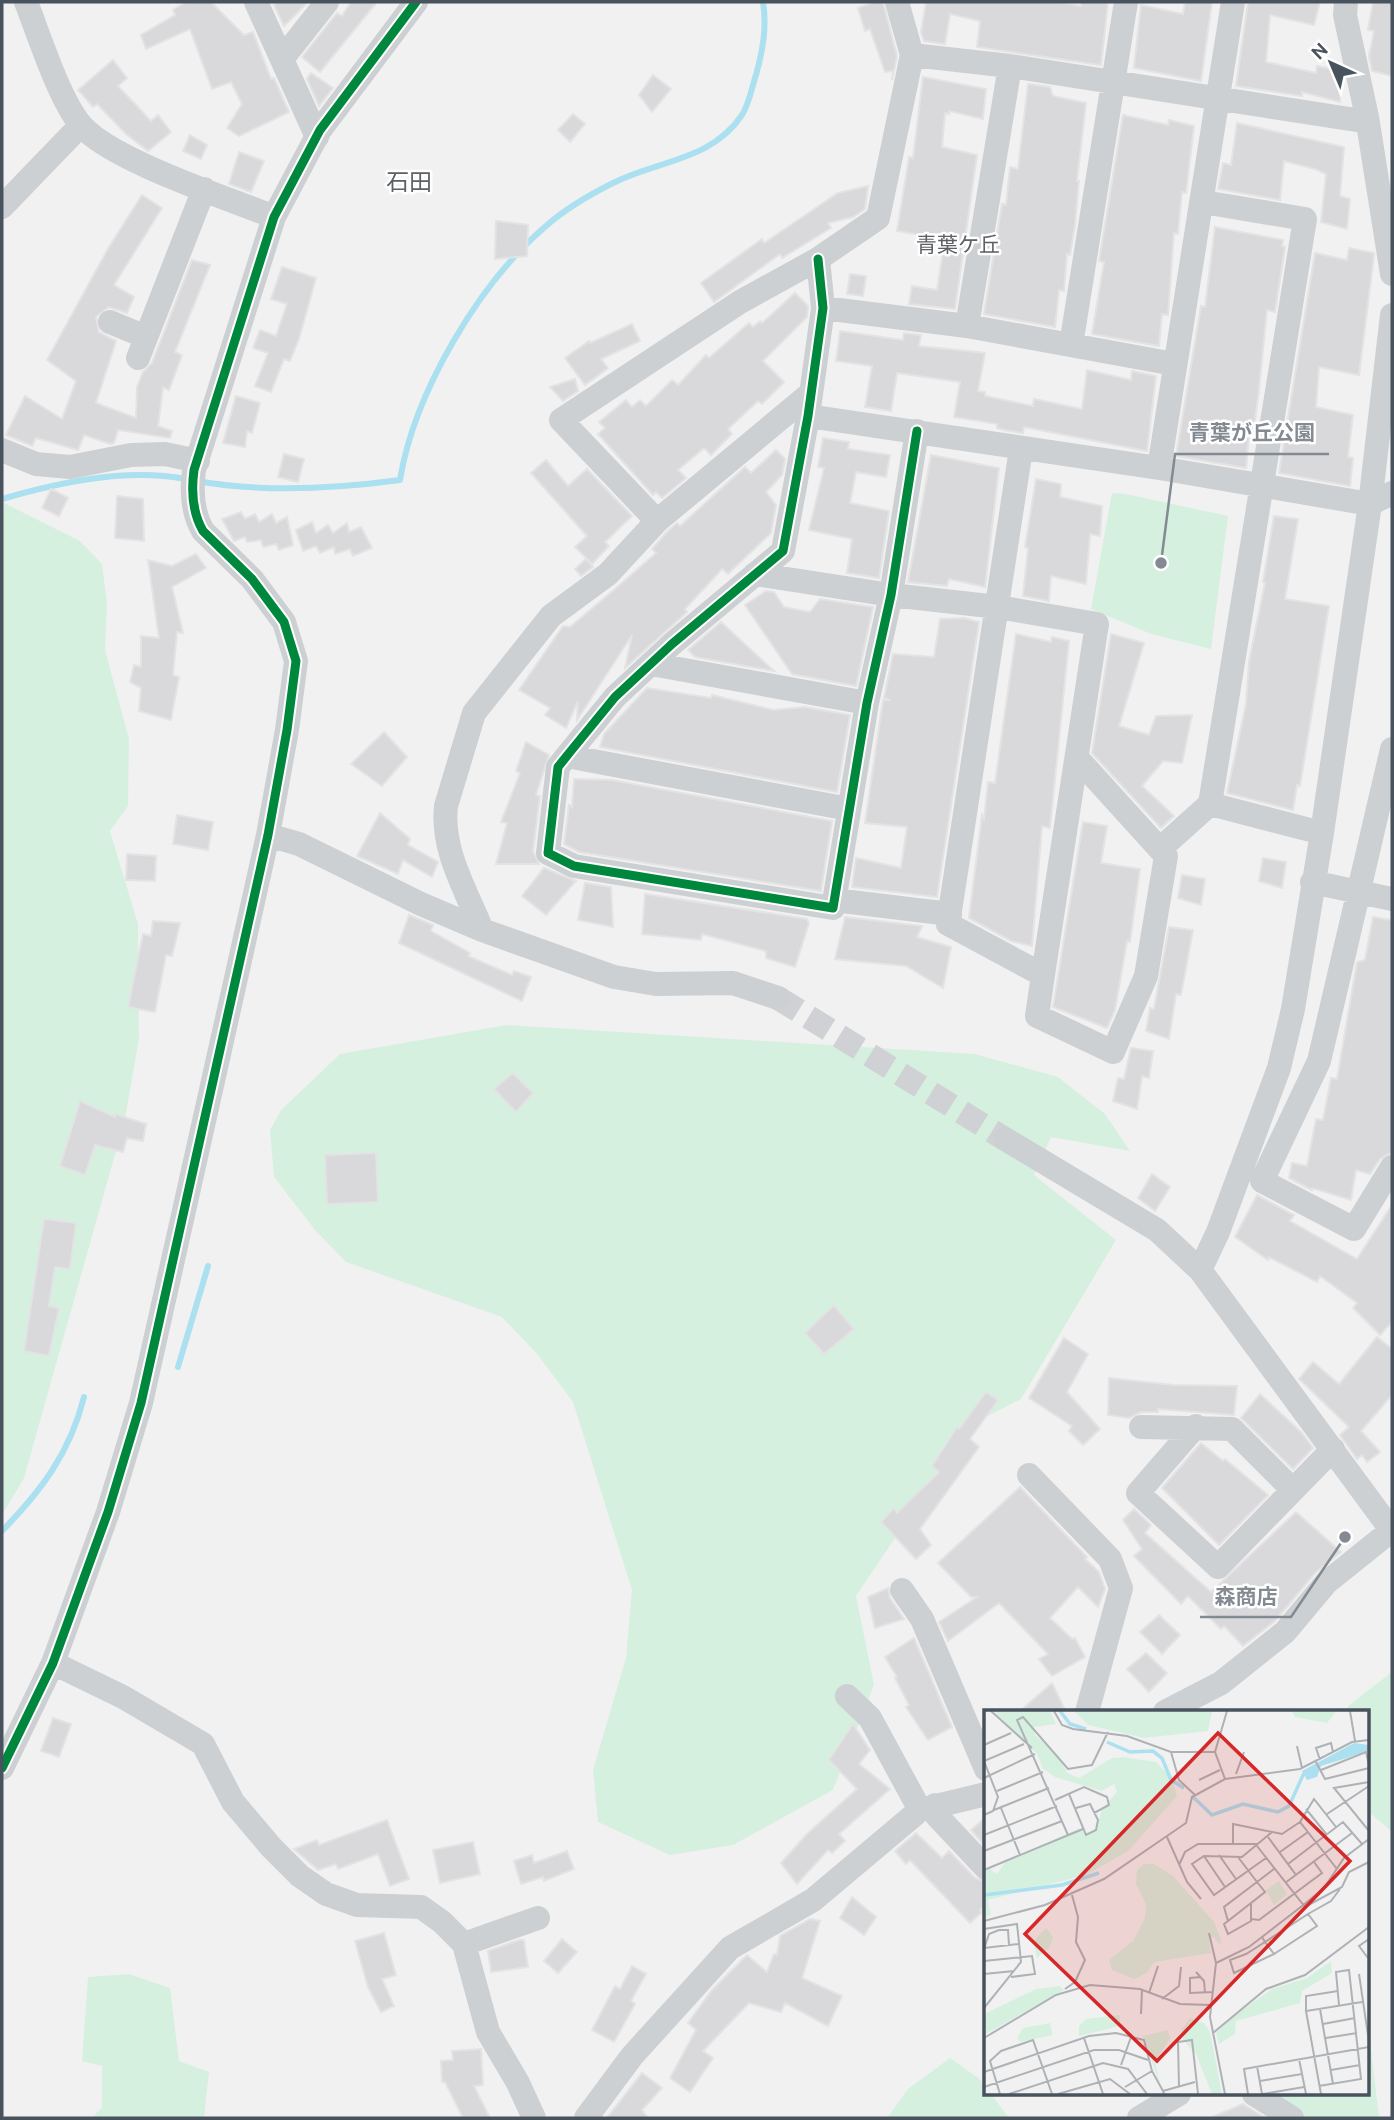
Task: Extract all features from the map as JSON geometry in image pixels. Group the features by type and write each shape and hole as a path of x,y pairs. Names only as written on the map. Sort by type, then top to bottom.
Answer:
{"street":[{"path":"26,2 55,76 81,125 109,146 274,217"},
{"path":"256,2 317,137"},
{"path":"282,59 327,2"},
{"path":"2,1768 54,1663 108,1512 141,1403 268,835 296,661 284,622 268,598 204,531 197,520 194,473 274,217 317,137 415,2"},
{"path":"657,521 561,420 740,302 818,259 878,218 912,55 897,2"},
{"path":"1071,345 1126,2"},
{"path":"1159,468 1233,2"},
{"path":"1346,2 1345,15 1367,117 1392,274"},
{"path":"912,55 1010,66 1356,120 1367,117"},
{"path":"967,326 1010,66"},
{"path":"2,208 81,125"},
{"path":"110,322 142,348 204,189"},
{"path":"1161,848 1210,804 1305,219 1203,202"},
{"path":"818,259 822,308 810,405 783,551 615,697 558,767 548,853 575,866 833,908 867,703 891,595 917,431"},
{"path":"822,308 967,326 1174,364"},
{"path":"1200,1270 1218,1232 1279,1068 1293,1009 1322,833 1370,504 1392,315"},
{"path":"482,930 455,866 446,840 444,822 446,806 474,713 551,616 608,574 657,521 810,405"},
{"path":"810,405 917,431 1370,504 1392,493"},
{"path":"1021,449 947,924 1043,975"},
{"path":"2,450 36,464 70,467 131,455 165,454 194,473"},
{"path":"755,574 891,595 998,607 1097,624 1037,1016 1113,1052 1146,976 1167,856 1078,760"},
{"path":"650,664 867,703"},
{"path":"1392,748 1319,1061 1262,1181 1354,1229 1392,1167"},
{"path":"570,752 577,758 849,809"},
{"path":"1210,804 1322,833"},
{"path":"268,835 299,844 421,904 482,930 614,977 656,984 733,983 778,998"},
{"path":"1312,882 1392,899"},
{"path":"834,900 950,914"},
{"path":"1005,1139 1157,1230 1200,1270 1392,1531 1326,1583 1285,1632 1221,1683 1169,1710"},
{"path":"1196,1426 1138,1493 1218,1567 1333,1450"},
{"path":"1141,1427 1196,1426 1231,1429 1292,1489"},
{"path":"1029,1475 1110,1559 1121,1588 1088,1710"},
{"path":"902,1590 922,1619 984,1764"},
{"path":"54,1663 123,1697 203,1744 233,1802 300,1876 326,1894 357,1905 421,1907 464,1944 488,2032 518,2083 534,2118"},
{"path":"847,1696 870,1718 927,1808 984,1866"},
{"path":"586,2118 632,2056 730,1948 813,1900 927,1808 984,1794"},
{"path":"464,1944 538,1918"},
{"path":"1139,2118 1176,2096"},
{"path":"1257,2096 1292,2118"}],"green space":[{"path":"1112,493 1228,516 1211,649 1151,634 1091,609"},
{"path":"2,502 80,541 102,564 107,603 105,650 129,739 128,806 110,831 138,924 139,1038 125,1119 24,1478 2,1515"},
{"path":"507,1025 975,1054 1058,1077 1105,1114 1130,1151 1051,1137 1034,1175 1116,1240 1021,1399 972,1424 856,1596 874,1685 833,1790 733,1845 670,1855 598,1822 593,1770 626,1658 632,1590 573,1402 537,1354 502,1317 346,1262 315,1230 274,1177 270,1130 281,1110 340,1054"},
{"path":"1392,1672 1392,1832 1370,1813 1370,1710 1347,1710 1348,1706"},
{"path":"129,1974 170,1988 179,2061 209,2072 204,2118 92,2118 102,2107 102,2066 82,2061 88,1977"},
{"path":"1370,2039 1379,2118 1299,2118 1261,2096 1370,2096"},
{"path":"950,2058 981,2080 984,2096 992,2096 1009,2118 887,2118 908,2089"}],"building":[{"path":"186,2 211,2 244,35 253,32 271,79 274,78 289,112 239,136 227,128 242,104 231,82 212,89 190,29 146,49 141,35 175,15 173,10"},
{"path":"277,2 308,2 284,26 274,5"},
{"path":"351,2 377,2 320,72 302,57 337,13 342,16"},
{"path":"874,2 883,2 897,56 892,80 893,71 885,72 870,29 865,31 858,8"},
{"path":"926,2 1059,2 1081,6 1081,2 1108,2 1101,65 977,47 980,21 950,14 945,44 924,41 921,32"},
{"path":"1185,2 1212,2 1201,81 1134,68 1141,5 1183,14"},
{"path":"1248,2 1320,2 1314,25 1270,15 1266,62 1316,73 1317,66 1342,71 1340,102 1302,92 1302,96 1236,86"},
{"path":"1373,2 1392,2 1392,76 1372,71 1369,56 1374,31 1368,30"},
{"path":"113,60 127,78 118,86 151,121 158,115 171,132 148,151 126,134 97,104 93,107 78,90"},
{"path":"311,73 333,88 319,106 307,79"},
{"path":"653,75 671,89 652,112 639,95"},
{"path":"923,77 986,89 983,119 949,111 949,114 945,113 942,147 977,155 955,309 909,304 912,286 937,290 945,239 897,231 909,157 913,158"},
{"path":"1028,84 1050,87 1053,96 1086,103 1075,225 1070,255 1067,254 1064,291 1059,290 1055,327 984,314 1002,204 1006,205 1010,167 1018,169"},
{"path":"573,114 585,124 570,142 558,130"},
{"path":"1123,115 1168,125 1169,120 1194,126 1186,193 1182,192 1178,234 1174,233 1168,315 1162,314 1159,346 1092,334 1104,262 1099,261"},
{"path":"1237,123 1344,147 1340,196 1350,199 1347,229 1321,222 1326,174 1315,169 1284,161 1280,200 1218,189 1223,163 1231,165"},
{"path":"190,135 207,145 201,159 183,151"},
{"path":"239,152 264,161 251,192 229,184"},
{"path":"868,186 865,209 853,217 828,223 831,228 782,258 780,254 714,302 701,283 762,239 764,243 838,193"},
{"path":"142,195 162,208 114,285 134,297 127,313 109,307 96,317 99,332 116,341 96,403 136,418 137,387 143,372 152,363 192,260 210,265 175,352 182,355 169,390 163,387 158,426 172,431 170,438 118,430 114,443 110,444 84,435 78,450 36,438 32,446 6,435 25,396 62,419 76,381 47,360 109,247"},
{"path":"496,221 528,225 527,256 495,259"},
{"path":"1215,227 1283,240 1282,246 1285,247 1275,312 1267,310 1254,428 1250,427 1246,468 1176,456 1201,306 1205,307"},
{"path":"1349,248 1374,253 1359,375 1319,367 1316,407 1353,415 1348,457 1353,458 1350,486 1279,473 1315,253 1347,260"},
{"path":"282,267 316,278 299,339 290,361 284,359 271,392 255,386 268,353 253,348 260,330 276,336 287,304 271,299"},
{"path":"850,274 866,276 863,296 847,294"},
{"path":"795,293 808,306 807,317 763,361 784,382 762,404 758,401 728,429 732,434 711,455 704,448 678,470 686,478 662,498 656,492 653,495 598,434 605,428 599,422 626,400 632,407 640,400 646,406 672,380 678,385 706,355 709,358 749,323 753,327 760,321 762,323"},
{"path":"632,324 640,341 601,359 608,368 585,385 565,358 589,341 590,343"},
{"path":"840,331 903,340 904,333 921,335 919,346 985,353 978,391 985,392 985,396 1033,406 1034,399 1082,409 1087,370 1131,380 1132,371 1156,376 1147,451 1024,427 1023,433 1004,430 997,428 997,424 954,417 960,382 897,373 891,411 865,407 872,366 836,361"},
{"path":"575,379 578,391 563,401 550,387"},
{"path":"236,396 260,403 252,433 247,431 245,447 223,443"},
{"path":"823,438 849,442 848,449 890,455 886,477 856,472 850,503 889,511 879,578 847,573 852,539 809,530 824,468 818,467"},
{"path":"776,450 785,459 782,475 766,492 776,505 771,533 728,574 722,569 685,609 687,612 625,668 632,635 577,720 578,701 566,728 545,715 550,708 519,690 563,626 570,627 656,553 652,549 677,523 680,526 745,467 751,473"},
{"path":"284,454 304,459 298,482 278,477"},
{"path":"931,455 999,468 985,587 949,579 947,586 908,582"},
{"path":"546,460 568,486 587,469 632,516 605,542 609,546 592,564 575,547 587,536 531,473"},
{"path":"1036,479 1061,484 1060,497 1102,506 1100,536 1090,534 1086,584 1051,576 1049,601 1023,596 1028,548 1025,547"},
{"path":"51,489 68,498 59,516 42,508"},
{"path":"117,496 143,499 144,541 115,538"},
{"path":"241,512 245,519 255,514 259,522 272,514 276,523 287,517 293,545 279,550 276,544 263,547 261,540 247,542 245,537 234,541 222,519"},
{"path":"1274,516 1298,519 1285,599 1329,606 1300,786 1297,785 1293,810 1227,793 1246,704 1249,661 1265,583 1263,582"},
{"path":"312,522 316,533 328,525 333,533 347,523 349,532 361,527 372,548 353,556 350,549 335,554 334,547 320,553 316,546 303,551 296,530"},
{"path":"196,554 206,568 172,587 183,633 177,632 173,675 179,677 171,720 139,711 141,688 130,682 134,665 141,667 141,636 159,638 148,560 172,566"},
{"path":"586,559 593,567 581,576 575,569"},
{"path":"766,591 774,592 784,607 810,612 820,599 873,607 856,686 792,674 745,605"},
{"path":"964,618 979,622 937,897 852,887 856,858 901,868 907,827 865,823 883,700 890,700 884,698 893,654 934,657 940,619"},
{"path":"721,622 774,671 695,657 688,650"},
{"path":"1016,634 1051,642 1052,637 1069,641 1050,828 1042,826 1032,946 1011,941 969,918 982,815 984,819 988,782 995,783"},
{"path":"1111,634 1144,643 1119,726 1149,735 1156,716 1192,715 1182,763 1163,761 1142,786 1174,816 1161,828 1092,753"},
{"path":"647,688 711,698 712,695 773,710 805,707 850,715 837,792 600,747 604,734"},
{"path":"384,732 407,757 382,786 351,764"},
{"path":"526,742 549,755 536,795 540,796 533,851 539,864 496,864 507,823 501,822 520,773 516,771"},
{"path":"574,779 612,780 832,821 821,891 579,852 564,844 569,805 572,807"},
{"path":"380,813 410,839 408,845 438,862 432,877 403,860 398,874 357,856"},
{"path":"177,815 213,822 208,850 173,844"},
{"path":"1083,822 1107,826 1101,863 1140,869 1130,942 1127,941 1115,1010 1107,1028 1053,1007"},
{"path":"127,854 156,856 155,881 126,880"},
{"path":"1263,858 1286,862 1282,888 1259,881"},
{"path":"544,868 576,881 546,915 522,896"},
{"path":"1182,875 1205,879 1201,905 1178,898"},
{"path":"585,883 611,887 613,927 578,920"},
{"path":"645,894 807,919 809,923 795,967 766,958 766,951 702,934 701,940 642,934"},
{"path":"409,915 433,925 431,931 470,953 468,956 512,975 514,971 531,977 522,1001 399,943"},
{"path":"845,917 922,926 917,937 951,947 943,988 906,966 835,959"},
{"path":"1373,917 1392,920 1392,1152 1380,1159 1370,1174 1356,1170 1351,1200 1312,1190 1289,1178 1292,1163 1307,1166 1316,1119 1323,1120 1331,1078 1337,1079 1357,962 1365,960"},
{"path":"153,921 180,923 172,956 166,955 155,1012 128,1007 143,934 151,936"},
{"path":"1169,927 1193,930 1181,995 1176,994 1169,1039 1146,1031 1150,1008 1154,1009"},
{"path":"1131,1048 1153,1051 1149,1078 1142,1076 1137,1109 1113,1101 1118,1078 1124,1079"},
{"path":"513,1073 533,1093 516,1112 494,1089"},
{"path":"80,1101 115,1117 115,1114 146,1124 143,1141 127,1138 123,1152 95,1145 85,1175 60,1166"},
{"path":"376,1153 378,1202 327,1204 325,1155"},
{"path":"1152,1174 1170,1187 1155,1211 1138,1198"},
{"path":"1257,1195 1294,1215 1290,1221 1357,1259 1392,1205 1392,1322 1380,1335 1353,1308 1357,1303 1320,1276 1317,1282 1269,1257 1268,1260 1235,1237"},
{"path":"44,1219 76,1223 70,1269 55,1267 49,1306 59,1308 49,1356 24,1351"},
{"path":"834,1305 854,1329 824,1354 805,1333"},
{"path":"1377,1337 1392,1349 1392,1395 1361,1431 1380,1452 1367,1462 1362,1455 1357,1459 1340,1435 1349,1427 1299,1379 1313,1362 1339,1384"},
{"path":"1064,1338 1088,1354 1067,1392 1100,1429 1083,1445 1069,1431 1072,1426 1029,1398"},
{"path":"1109,1378 1173,1385 1237,1386 1234,1415 1158,1409 1158,1412 1141,1412 1129,1418 1108,1415"},
{"path":"986,1392 998,1400 970,1439 979,1447 920,1529 931,1545 916,1559 881,1522 894,1508 897,1513 939,1472 932,1466 957,1427 959,1429"},
{"path":"1260,1394 1301,1432 1313,1448 1293,1469 1241,1418"},
{"path":"1201,1443 1268,1495 1219,1545 1162,1488"},
{"path":"1020,1487 1087,1557 1085,1559 1099,1572 1105,1589 1098,1607 1078,1587 1050,1618 1072,1639 1075,1638 1085,1657 1052,1676 1039,1659 1048,1654 999,1603 948,1641 939,1622 977,1597 971,1597 938,1563"},
{"path":"1134,1509 1151,1525 1145,1533 1211,1592 1296,1512 1341,1552 1315,1573 1275,1621 1243,1646 1224,1626 1221,1629 1188,1596 1181,1604 1134,1556 1142,1549 1123,1520"},
{"path":"888,1588 890,1598 904,1619 875,1628 868,1597"},
{"path":"1159,1615 1180,1635 1162,1654 1140,1632"},
{"path":"914,1638 952,1727 928,1740 906,1707 909,1705 885,1657"},
{"path":"1146,1653 1167,1673 1149,1692 1127,1669"},
{"path":"1052,1683 1065,1710 1021,1710"},
{"path":"53,1718 71,1724 59,1757 41,1751"},
{"path":"853,1724 870,1750 859,1764 890,1789 839,1834 845,1841 832,1853 828,1850 797,1884 781,1863 806,1835 857,1789 829,1760"},
{"path":"984,1819 984,1845 971,1830"},
{"path":"387,1820 409,1879 390,1886 378,1854 338,1869 336,1864 318,1870 294,1849 317,1840 319,1845"},
{"path":"916,1833 942,1858 949,1851 975,1878 984,1881 984,1905 980,1910 982,1912 970,1923 910,1860 906,1864 895,1851"},
{"path":"473,1842 480,1874 440,1883 433,1850"},
{"path":"567,1851 574,1869 544,1881 543,1877 521,1884 514,1861 532,1855 534,1863"},
{"path":"852,1897 876,1917 864,1935 840,1918"},
{"path":"810,1919 820,1921 802,1978 842,1996 828,2026 785,2003 781,2012 749,2003 703,2051 713,2058 690,2092 670,2078 696,2030 688,2023 712,1990 747,1955 767,1972 774,1954 777,1955 780,1936"},
{"path":"384,1933 396,1975 382,1979 394,2006 381,2012 368,1987 355,1941"},
{"path":"562,1939 577,1952 558,1973 544,1961"},
{"path":"524,1940 528,1967 491,1972 488,1951"},
{"path":"632,1966 646,1974 631,2001 635,2004 614,2042 592,2030 615,1986 620,1989"},
{"path":"481,2049 483,2085 474,2086 490,2118 463,2118 445,2082 442,2082 441,2061 453,2060 452,2051"},
{"path":"642,2073 662,2088 642,2110 648,2118 607,2118"},
{"path":"1243,2104 1265,2118 1210,2118"}],"waterway":[{"path":"197,481 248,487 298,488 400,480 419,412 435,376 474,308 521,250 553,220 578,203 630,175 699,151 715,142 742,115 747,106 762,47 765,20 763,2"},
{"path":"2,499 93,478 140,475 186,479"},
{"path":"178,1367 208,1266"},
{"path":"2,1531 52,1470 71,1436 84,1397"}],"tunnel":[{"path":"778,998 1005,1139"}],"cycle path":[{"path":"2,1768 53,1663 108,1512 141,1403 268,835 287,730 296,661 284,622 252,579 203,531 193,502 194,470 274,217 320,130 416,2"},
{"path":"818,259 823,308 808,416 783,551 672,644 615,697 558,767 548,853 574,866 833,908 867,703 891,595 917,431"}],"place":[{"name":"青葉が丘公園","path":"1161,563"},
{"name":"森商店","path":"1345,1537"}],"district":[{"name":"石田","path":"409,182"},
{"name":"青葉ケ丘","path":"958,245"}]}
